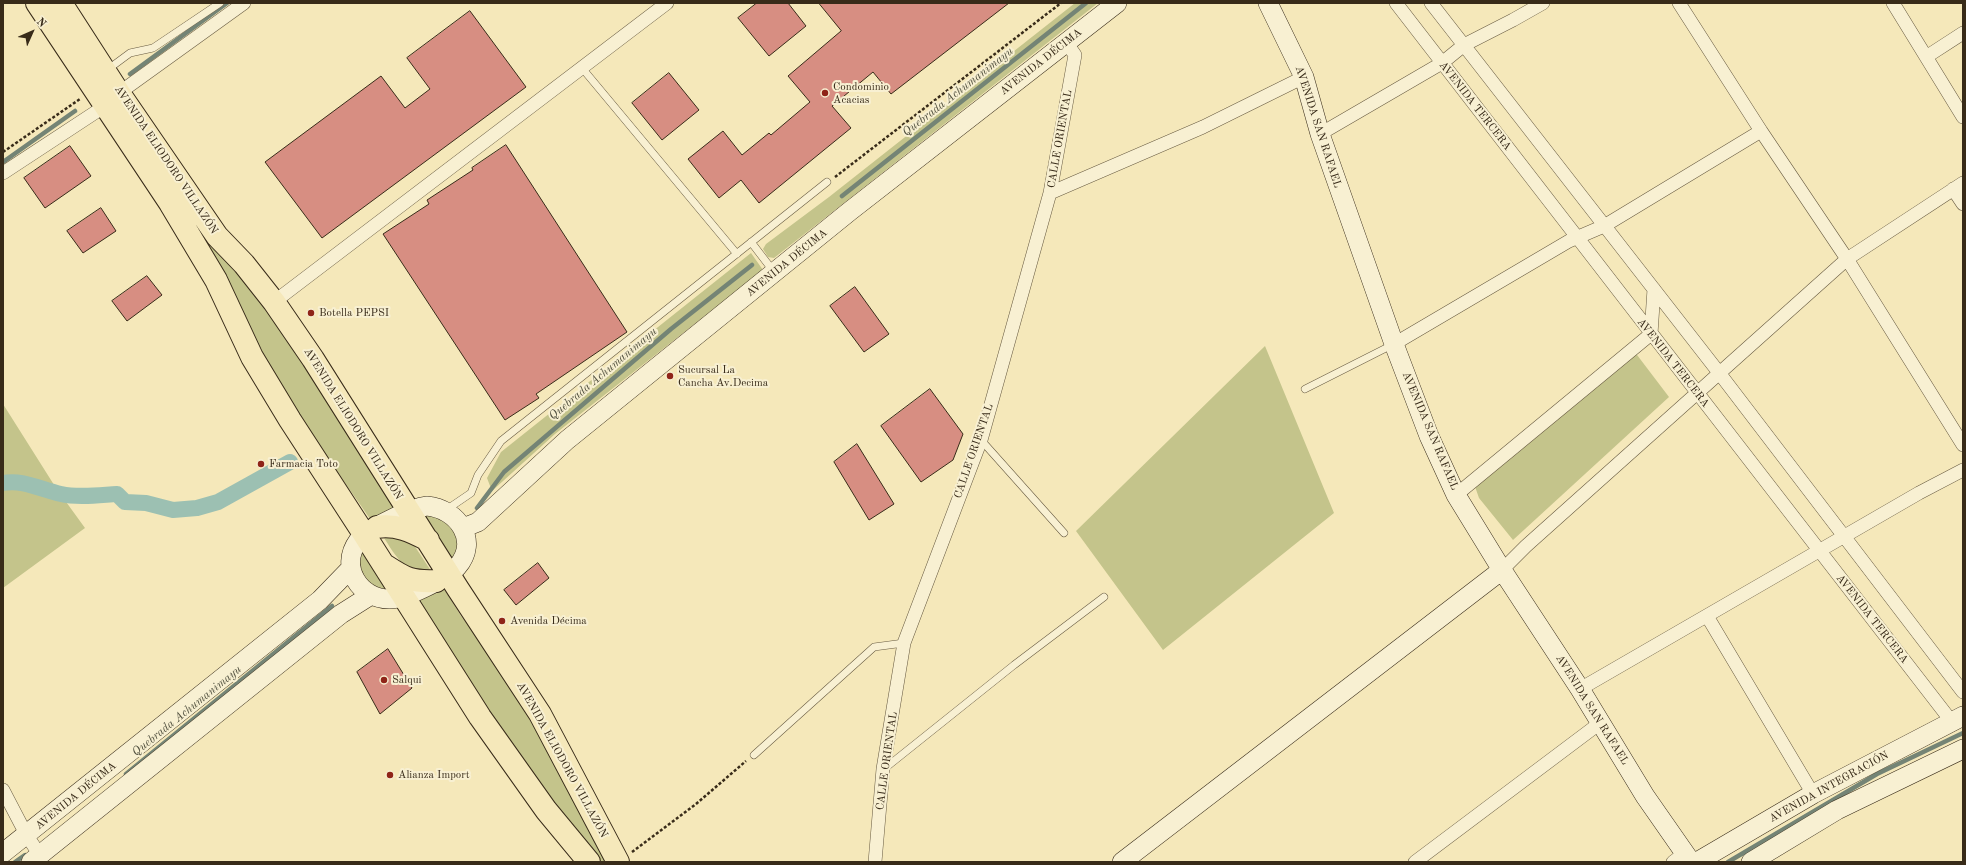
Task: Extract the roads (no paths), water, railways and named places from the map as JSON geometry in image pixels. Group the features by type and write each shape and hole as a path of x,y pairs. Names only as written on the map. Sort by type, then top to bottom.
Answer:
{"highway":[{"name":"AVENIDA ELIODORO VILLAZÓN","path":"37,3 106,90 217,236 244,264 274,302 428,540 443,577 540,714 624,858"},
{"name":"AVENIDA ELIODORO VILLAZÓN","path":"61,3 106,90 216,280 252,356 290,420 370,531 385,566 505,755 546,810 589,862"},
{"path":"370,531 389,526 400,527 428,540"},
{"path":"385,566 415,582 443,577"}],"main road":[{"name":"AVENIDA DÉCIMA","path":"463,528 478,522 567,440 774,272 1117,3"},
{"name":"AVENIDA SAN RAFAEL","path":"1268,3 1304,77 1320,134 1394,344 1429,436 1456,495 1502,570 1580,689 1645,796 1687,860"},
{"path":"427,506 446,510 454,516 463,528 466,545 463,556 458,566 443,577 404,596 393,600 371,596 358,584 351,568 353,549 370,531 409,511 427,506"},
{"name":"AVENIDA DÉCIMA","path":"3,853 27,836 320,600 351,568"},
{"path":"1122,862 1502,570"},
{"path":"36,859 341,614 371,596"},
{"name":"AVENIDA INTEGRACIÓN","path":"1687,860 1957,719"},
{"path":"1751,862 1837,810 1963,749"}],"street":[{"path":"3,173 106,90 244,3"},
{"path":"274,302 667,3"},
{"name":"AVENIDA TERCERA","path":"1396,3 1819,552 1957,719"},
{"path":"1432,3 1720,374 1963,692"},
{"path":"1320,134 1442,63 1464,45 1514,20 1543,3"},
{"path":"1679,3 1761,131 1847,259 1963,445"},
{"path":"1893,3 1963,117"},
{"path":"1926,57 1963,33"},
{"name":"CALLE ORIENTAL","path":"875,862 883,769 904,643 981,440 1050,193 1075,55 1066,42"},
{"path":"1050,193 1203,127 1304,77"},
{"path":"1394,344 1569,241 1604,226 1761,131"},
{"path":"1502,570 1526,546 1698,394 1847,259 1958,186 1963,204"},
{"path":"1456,495 1651,334 1654,290"},
{"path":"1580,689 1919,493 1963,470"},
{"path":"1707,616 1813,794"},
{"path":"1415,862 1600,723"},
{"path":"3,790 27,836 36,859"}],"lane":[{"path":"106,90 130,53 153,48 220,3"},
{"path":"582,68 737,254"},
{"path":"446,510 471,493 478,475 501,441 827,182"},
{"path":"751,242 774,272"},
{"path":"1305,389 1394,344"},
{"path":"981,440 1064,533"},
{"path":"883,769 1014,665 1104,597"},
{"path":"754,755 874,647 904,643"}],"waterway":[{"name":"Quebrada Achumanimayu","path":"130,74 227,3"},
{"name":"Quebrada Achumanimayu","path":"842,196 1086,3"},
{"name":"Quebrada Achumanimayu","path":"3,162 75,111"},
{"name":"Quebrada Achumanimayu","path":"477,508 504,472 671,329 752,265"},
{"path":"3,483 18,482 75,496 117,494 125,502 146,503 173,510 197,508 218,502 290,462"},
{"name":"Quebrada Achumanimayu","path":"126,774 332,606"},
{"path":"1728,862 1877,774 1963,733"},
{"name":"Quebrada Achumanimayu","path":"15,862 25,855"}],"place":[{"name":"Condominio Acacias","path":"825,93"},
{"name":"Botella PEPSI","path":"311,313"},
{"name":"Sucursal La Cancha Av.Decima","path":"670,376"},
{"name":"Farmacia Toto","path":"261,464"},
{"name":"Avenida Décima","path":"502,621"},
{"name":"Salqui","path":"384,680"},
{"name":"Alianza Import","path":"390,775"}]}
